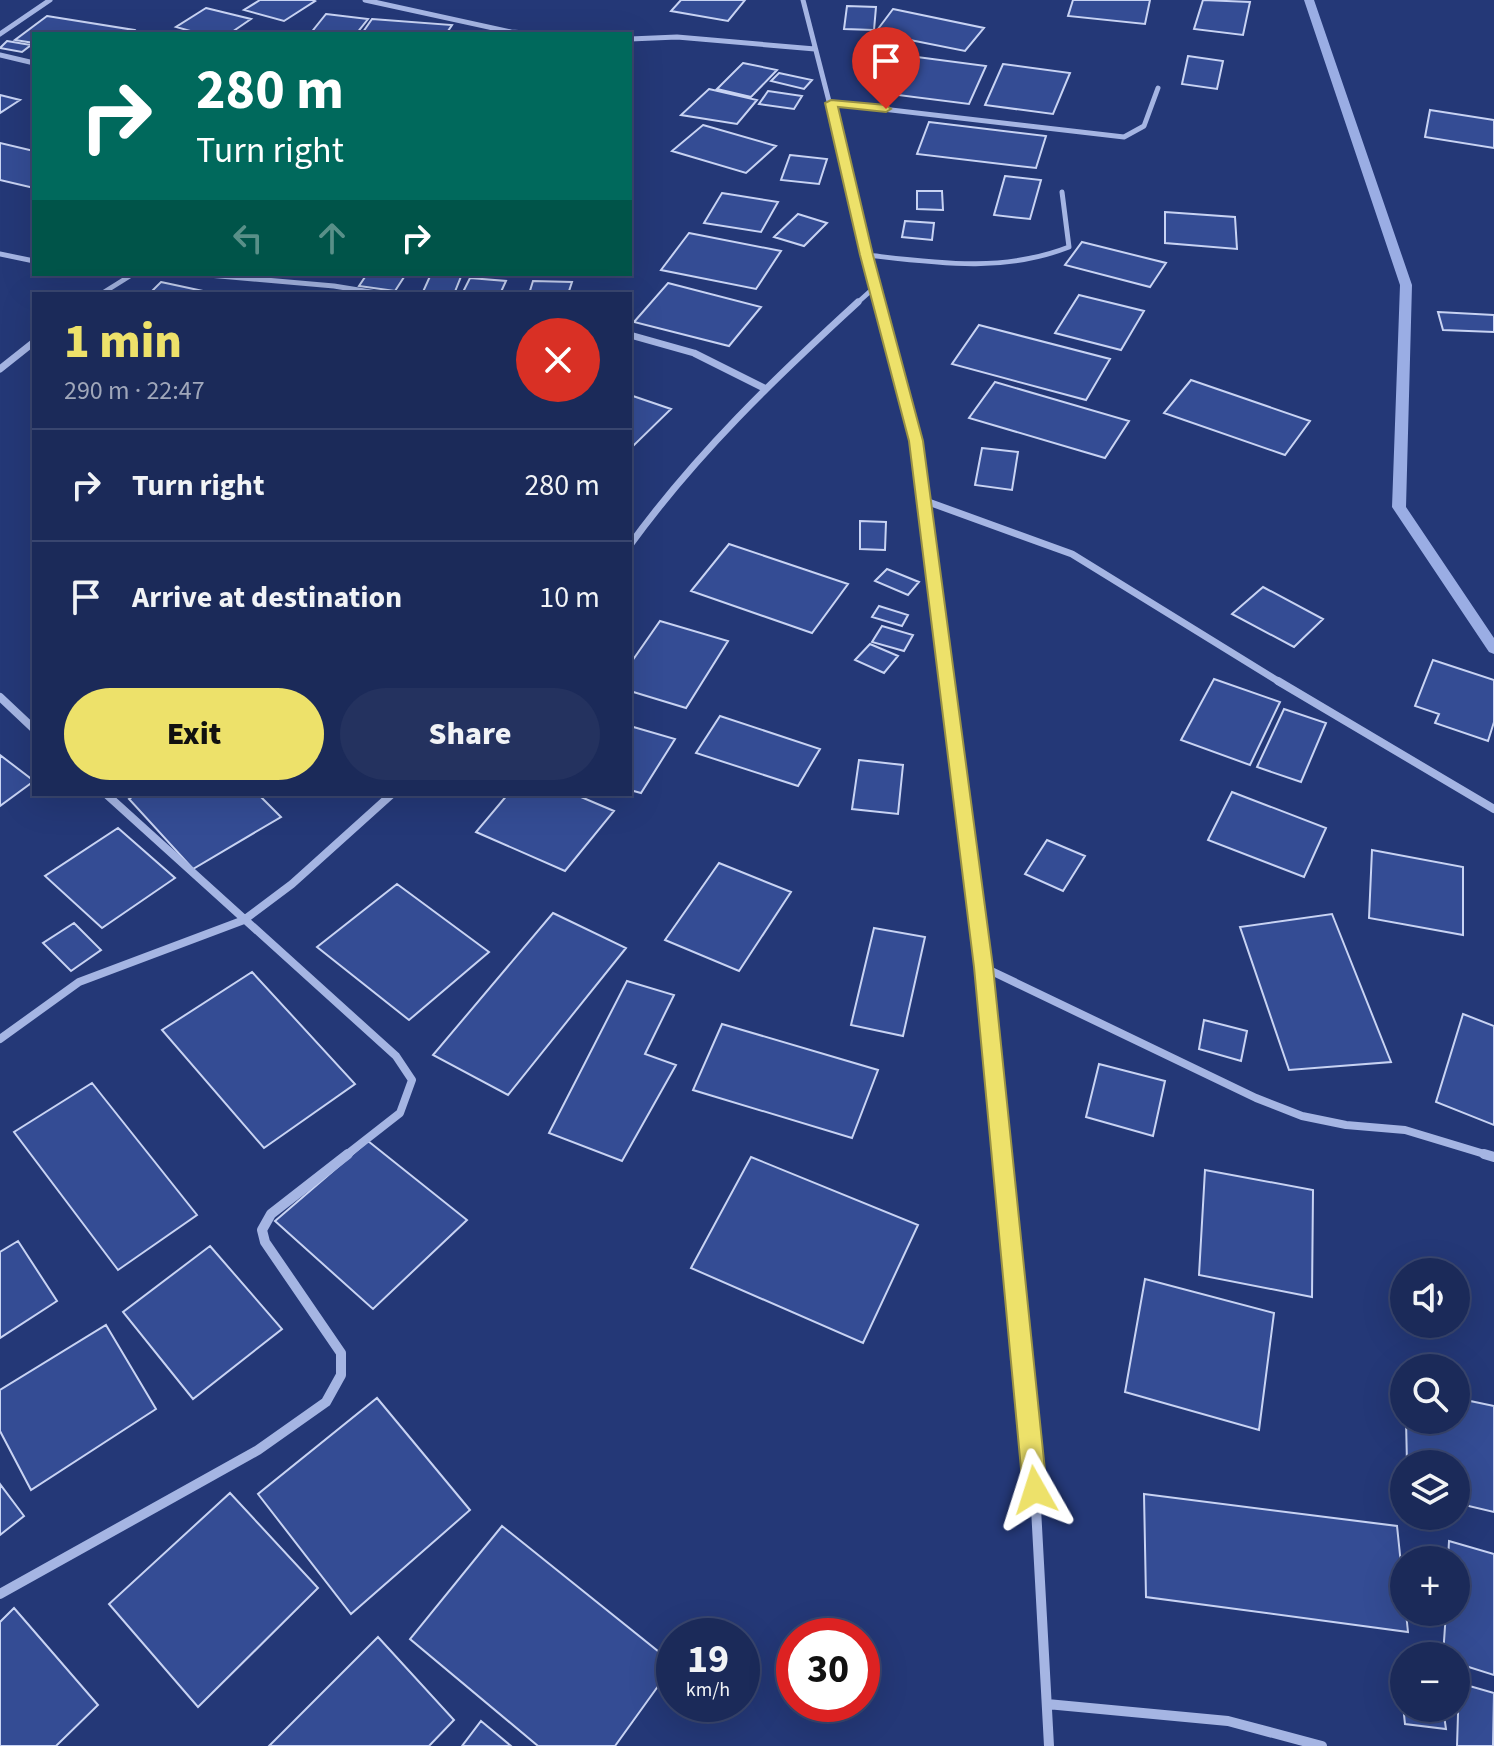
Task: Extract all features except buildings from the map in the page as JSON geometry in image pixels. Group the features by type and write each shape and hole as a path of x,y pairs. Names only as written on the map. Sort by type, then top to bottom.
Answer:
{"street":[{"path":"0,34 50,0"},
{"path":"365,0 511,32"},
{"path":"803,0 916,441 983,967 1035,1490 1049,1746"},
{"path":"632,39 677,37 815,49"},
{"path":"0,55 32,63"},
{"path":"831,103 1124,137 1134,136 1144,129 1158,88"},
{"path":"867,255 972,266 1019,265 1045,259 1069,247 1062,192"},
{"path":"0,254 32,261"},
{"path":"104,292 130,276"},
{"path":"220,276 371,292"},
{"path":"632,542 652,512 720,433 764,388 876,286"},
{"path":"632,336 694,353 764,388"},
{"path":"0,369 32,344"},
{"path":"923,500 1072,554 1210,641 1494,809"},
{"path":"0,697 32,727"},
{"path":"0,1594 258,1450 326,1402 341,1375 341,1353 265,1242 262,1230 271,1214 400,1113 412,1080 396,1056 108,796"},
{"path":"0,1039 79,982 244,920 292,884 390,796"},
{"path":"983,967 1256,1098 1302,1116 1346,1125 1405,1130 1494,1157"},
{"path":"1047,1704 1228,1721 1322,1746"}],"waterway":[{"path":"1309,0 1406,285 1399,507 1494,649"}],"route":[{"path":"886,109 831,103 916,441 983,967 1035,1490"}]}
